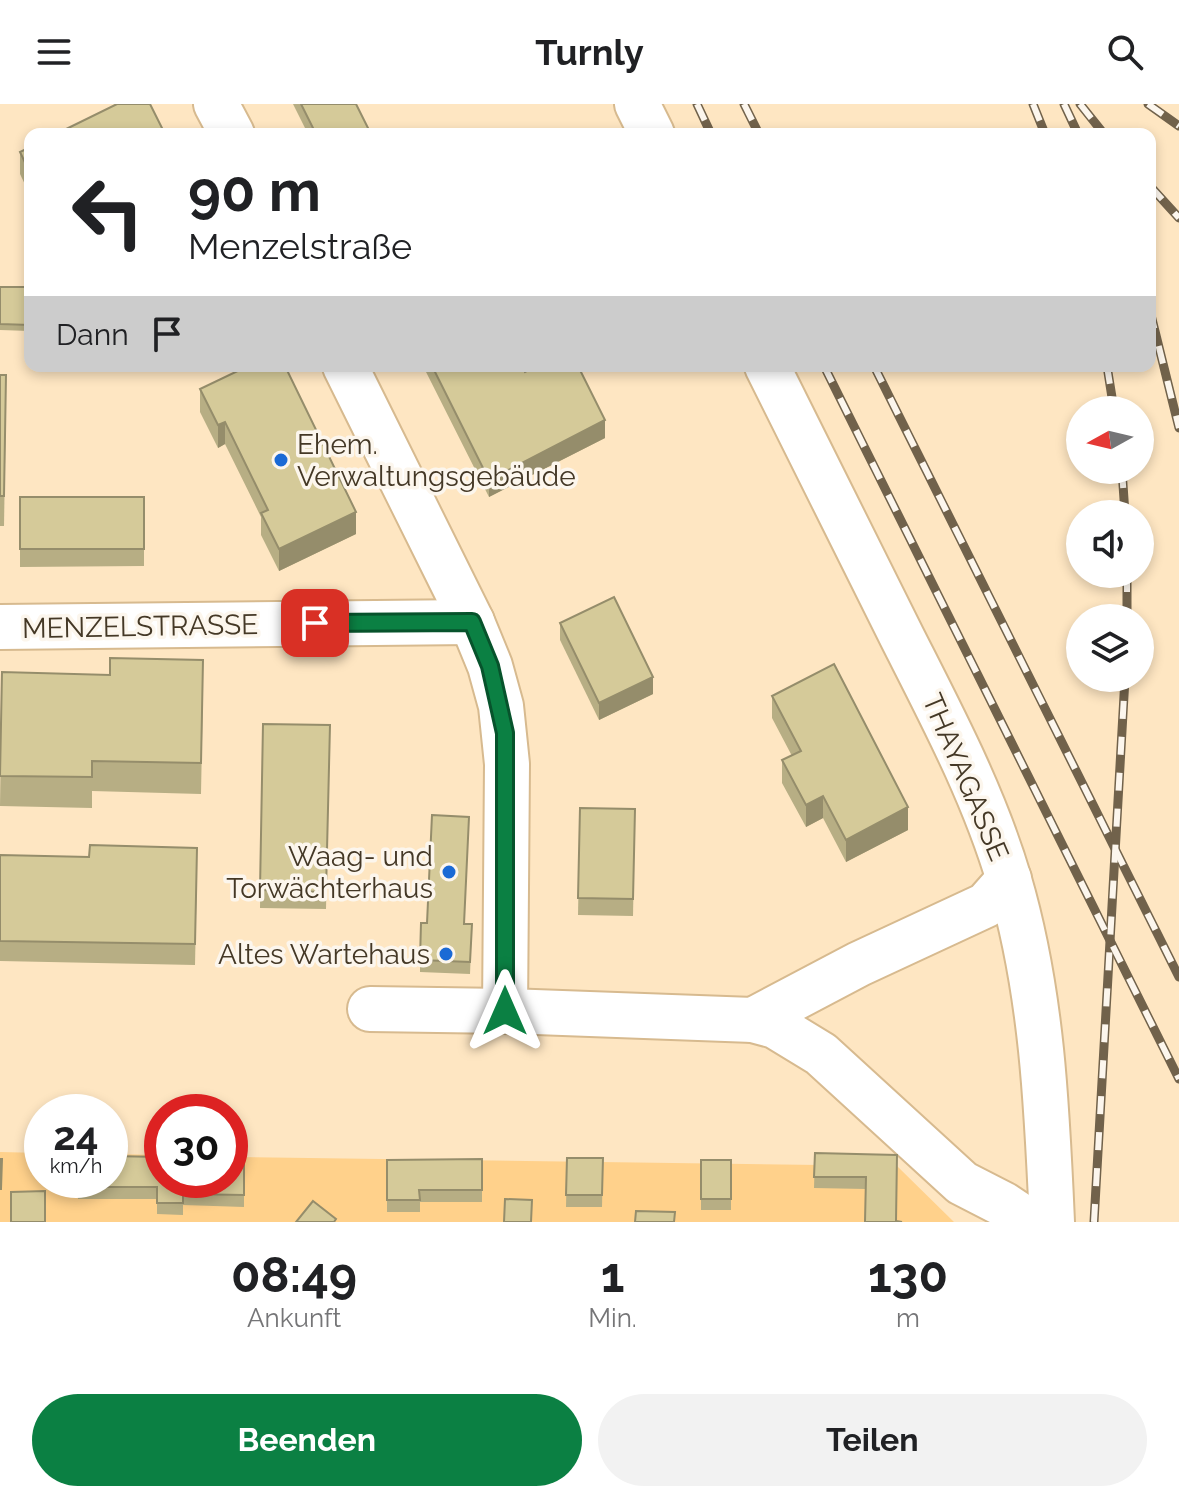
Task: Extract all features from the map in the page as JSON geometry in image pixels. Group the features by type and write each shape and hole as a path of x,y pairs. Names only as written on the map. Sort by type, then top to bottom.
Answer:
{"street":[{"path":"216,104 229,128"},
{"path":"637,104 649,128"},
{"path":"348,372 472,622 490,666 505,733 505,1011"},
{"name":"THAYAGASSE","path":"770,372 965,765 1009,879 1035,997 1047,1113 1052,1222"},
{"name":"MENZELSTRASSE","path":"0,627 472,622"},
{"path":"753,1020 859,964 986,905 1009,879"},
{"path":"370,1009 753,1020 775,1026 821,1054 962,1183 1030,1222"}],"shaded area":[{"path":"0,1152 24,1153 24,1198 128,1198 128,1154 144,1155 144,1198 248,1198 248,1157 897,1166 954,1222 0,1222"}],"building":[{"path":"117,104 150,104 162,128 68,128"},
{"path":"301,104 356,104 368,128 313,128"},
{"path":"0,287 24,287 24,325 0,324"},
{"name":"Ehem. Verwaltungsgebäude","path":"235,372 288,372 356,512 279,549 261,513 268,510 225,422 218,425 200,389"},
{"path":"435,372 581,372 605,420 489,480"},
{"path":"0,375 6,375 4,496 0,496"},
{"path":"20,497 144,497 144,549 20,549"},
{"path":"614,597 653,677 599,703 560,623"},
{"path":"110,658 203,660 201,763 92,761 92,777 0,776 2,672 110,675"},
{"path":"834,664 908,807 846,840 823,796 806,805 782,760 801,751 772,696"},
{"path":"263,724 330,725 326,892 260,890"},
{"path":"580,808 635,809 633,899 578,898"},
{"path":"432,815 469,817 464,924 472,924 470,962 420,960 421,923 427,923"},
{"path":"90,845 197,848 195,944 0,941 0,855 89,857"},
{"path":"815,1153 897,1155 896,1221 902,1222 865,1222 866,1177 814,1177"},
{"path":"128,1156 144,1157 144,1187 128,1187"},
{"path":"567,1158 603,1158 602,1195 566,1195"},
{"path":"2,1159 1,1189 0,1189"},
{"path":"482,1159 482,1190 419,1190 420,1200 387,1200 387,1160"},
{"path":"701,1160 731,1160 731,1199 701,1199"},
{"path":"11,1192 24,1192 24,1198 45,1198 45,1222 11,1222"},
{"path":"157,1198 183,1198 183,1203 157,1203"},
{"path":"505,1199 532,1200 531,1222 504,1222"},
{"path":"313,1201 336,1219 334,1222 296,1222"},
{"path":"636,1211 675,1212 674,1222 635,1222"}],"railway":[{"path":"697,104 708,128"},
{"path":"744,104 756,128"},
{"path":"1033,104 1043,128"},
{"path":"1064,104 1075,128"},
{"path":"1080,104 1099,128"},
{"path":"1148,104 1179,126"},
{"path":"1156,193 1179,218"},
{"path":"1156,335 1179,428"},
{"path":"827,372 1179,1079"},
{"path":"877,372 1179,977"},
{"path":"1108,372 1112,396"},
{"path":"1123,484 1124,500"},
{"path":"1127,588 1127,604"},
{"path":"1094,1222 1124,692"}],"place":[{"name":"Ehem. Verwaltungsgebäude","path":"281,460"},
{"name":"Waag- und Torwächterhaus","path":"449,872"},
{"name":"Altes Wartehaus","path":"446,954"}],"route":[{"path":"315,623 472,622 490,666 505,733 505,1011"}]}
